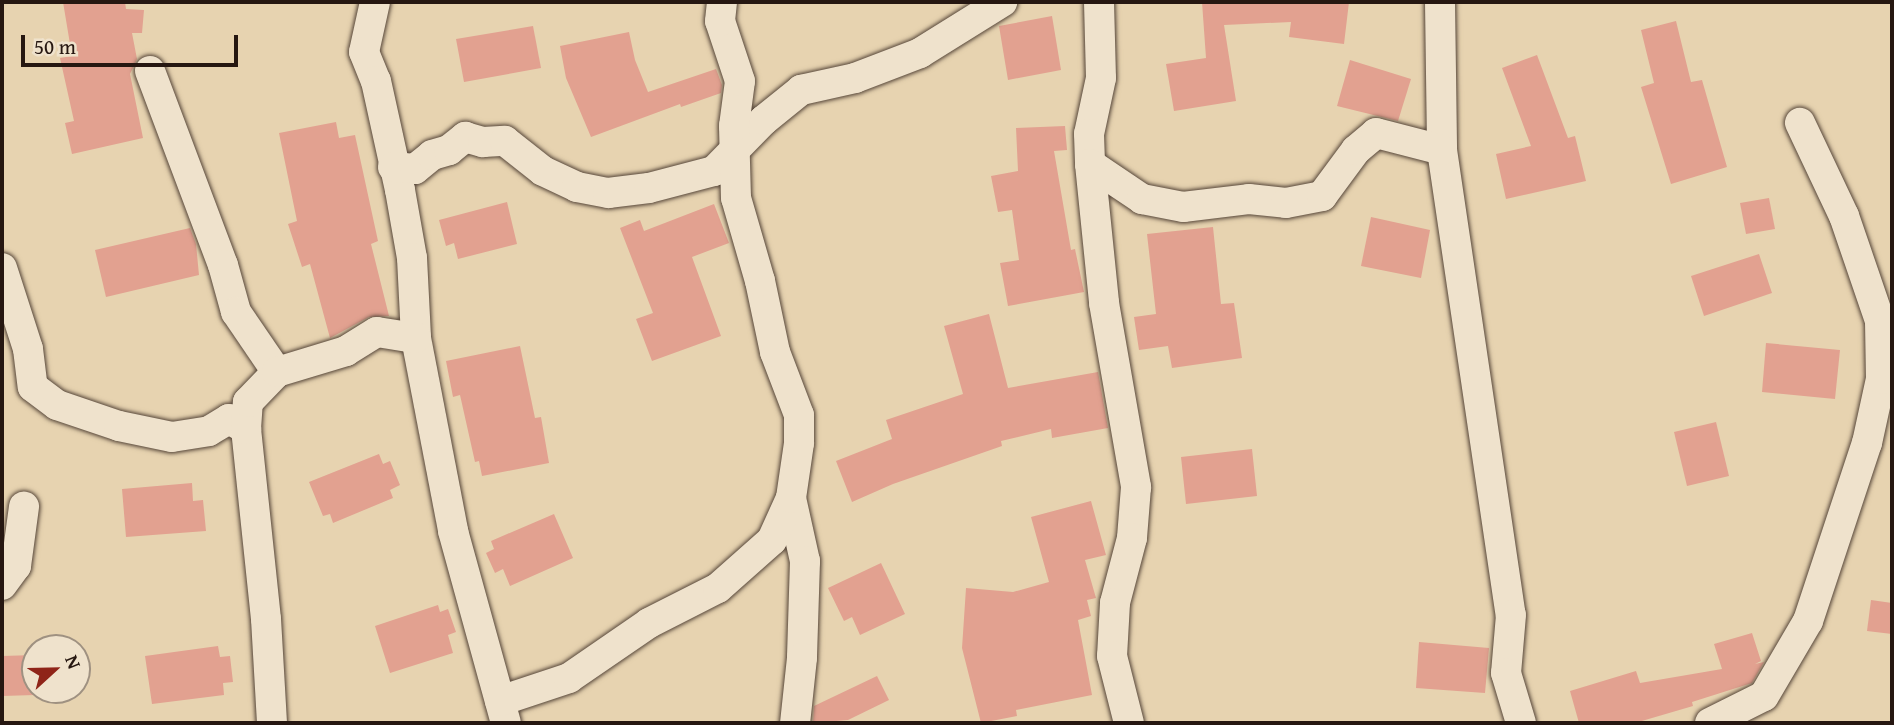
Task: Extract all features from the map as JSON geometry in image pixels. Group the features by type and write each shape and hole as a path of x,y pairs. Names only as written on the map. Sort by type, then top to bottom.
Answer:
{"street":[{"path":"375,2 364,52 376,80 412,258 416,338 453,531 503,712 569,678 649,623 718,588 772,540 791,498 799,443 799,415 775,352 760,281 736,198 734,126 740,81 720,21 722,2"},
{"path":"393,167 415,169 432,155 449,150 465,137 484,142 505,141 543,171 578,187 608,193 649,188 715,172 764,120 801,90 855,78 920,53 1002,2"},
{"path":"1099,2 1101,78 1089,134 1090,164 1104,303 1136,487 1132,537 1115,603 1112,656 1129,723"},
{"path":"1440,2 1442,150 1511,615 1506,673 1521,723"},
{"path":"150,71 223,265 236,312 277,372"},
{"path":"1710,723 1764,696 1808,621 1867,443 1881,379 1880,321 1844,216 1800,123"},
{"path":"1090,164 1142,199 1183,207 1249,199 1286,203 1322,196 1356,150 1376,133 1442,150"},
{"path":"2,268 27,349 33,387 57,405 119,426 172,437 209,432 229,419 246,429"},
{"path":"272,723 266,619 246,429 248,402 277,372 346,351 377,332 416,338"},
{"path":"791,498 805,561 802,658 795,723"},
{"path":"2,585 16,566 24,507"}],"building":[{"path":"63,2 125,2 126,9 144,10 142,33 132,33 137,59 130,74 143,138 72,154 65,123 74,121 60,58 72,56"},
{"path":"1202,2 1349,2 1344,44 1289,37 1291,22 1224,25 1236,101 1174,111 1166,64 1206,58"},
{"path":"1052,16 1061,70 1008,80 999,26"},
{"path":"1676,21 1691,82 1702,80 1727,167 1671,184 1641,87 1654,83 1641,30"},
{"path":"533,26 541,68 464,82 456,39"},
{"path":"629,32 635,60 648,92 716,69 722,85 721,93 681,107 680,104 591,137 566,78 560,46"},
{"path":"1537,55 1568,138 1575,136 1586,181 1506,199 1496,154 1531,146 1502,68"},
{"path":"1350,60 1411,79 1398,121 1337,106"},
{"path":"336,122 339,138 355,135 378,241 371,244 389,316 369,317 330,338 310,264 302,267 288,224 297,221 279,133"},
{"path":"1065,126 1067,150 1054,151 1071,250 1075,249 1084,292 1008,306 1000,263 1019,260 1012,210 998,212 991,176 1018,171 1016,128"},
{"path":"1769,198 1775,229 1746,234 1740,203"},
{"path":"507,202 517,244 458,259 454,243 446,246 439,220"},
{"path":"714,204 729,243 692,257 721,336 652,361 636,319 653,313 620,228 640,220 644,231"},
{"path":"1371,217 1430,230 1421,278 1361,266"},
{"path":"1213,227 1221,304 1234,303 1242,358 1172,368 1168,346 1139,350 1134,317 1156,314 1147,234"},
{"path":"190,228 196,244 199,275 106,297 95,250"},
{"path":"1759,254 1772,293 1704,316 1691,276"},
{"path":"989,314 1008,388 1098,372 1108,428 1052,438 1051,429 1001,441 1002,446 893,484 852,502 836,461 892,439 886,420 963,394 944,326"},
{"path":"1766,343 1840,350 1835,399 1762,392"},
{"path":"520,346 535,418 541,417 549,463 482,476 479,461 475,462 460,395 453,397 446,361"},
{"path":"1716,422 1729,476 1687,486 1674,432"},
{"path":"1252,449 1257,496 1186,504 1181,457"},
{"path":"379,454 383,464 390,461 400,485 390,490 393,498 333,523 330,514 323,516 309,482"},
{"path":"192,483 193,501 203,500 206,531 126,537 122,489"},
{"path":"1091,501 1106,555 1085,560 1096,598 1087,600 1091,616 1078,620 1092,695 1016,710 1017,716 981,723 962,648 966,588 1013,592 1049,582 1031,517"},
{"path":"554,514 573,558 510,586 503,569 495,573 486,553 494,549 491,541"},
{"path":"881,563 905,614 860,635 852,617 844,621 828,588"},
{"path":"1871,600 1892,603 1892,634 1867,631"},
{"path":"438,605 440,612 448,609 456,632 448,635 453,653 390,673 375,626"},
{"path":"1752,633 1761,661 1755,664 1764,662 1752,683 1692,702 1693,706 1635,723 1579,723 1570,691 1636,671 1640,683 1722,669 1714,644"},
{"path":"1419,642 1489,648 1485,693 1416,688"},
{"path":"218,646 220,657 230,656 233,682 223,683 224,695 152,704 145,656"},
{"path":"21,655 21,695 2,696 2,656"},
{"path":"877,676 889,700 848,720 813,723 814,706"}]}
